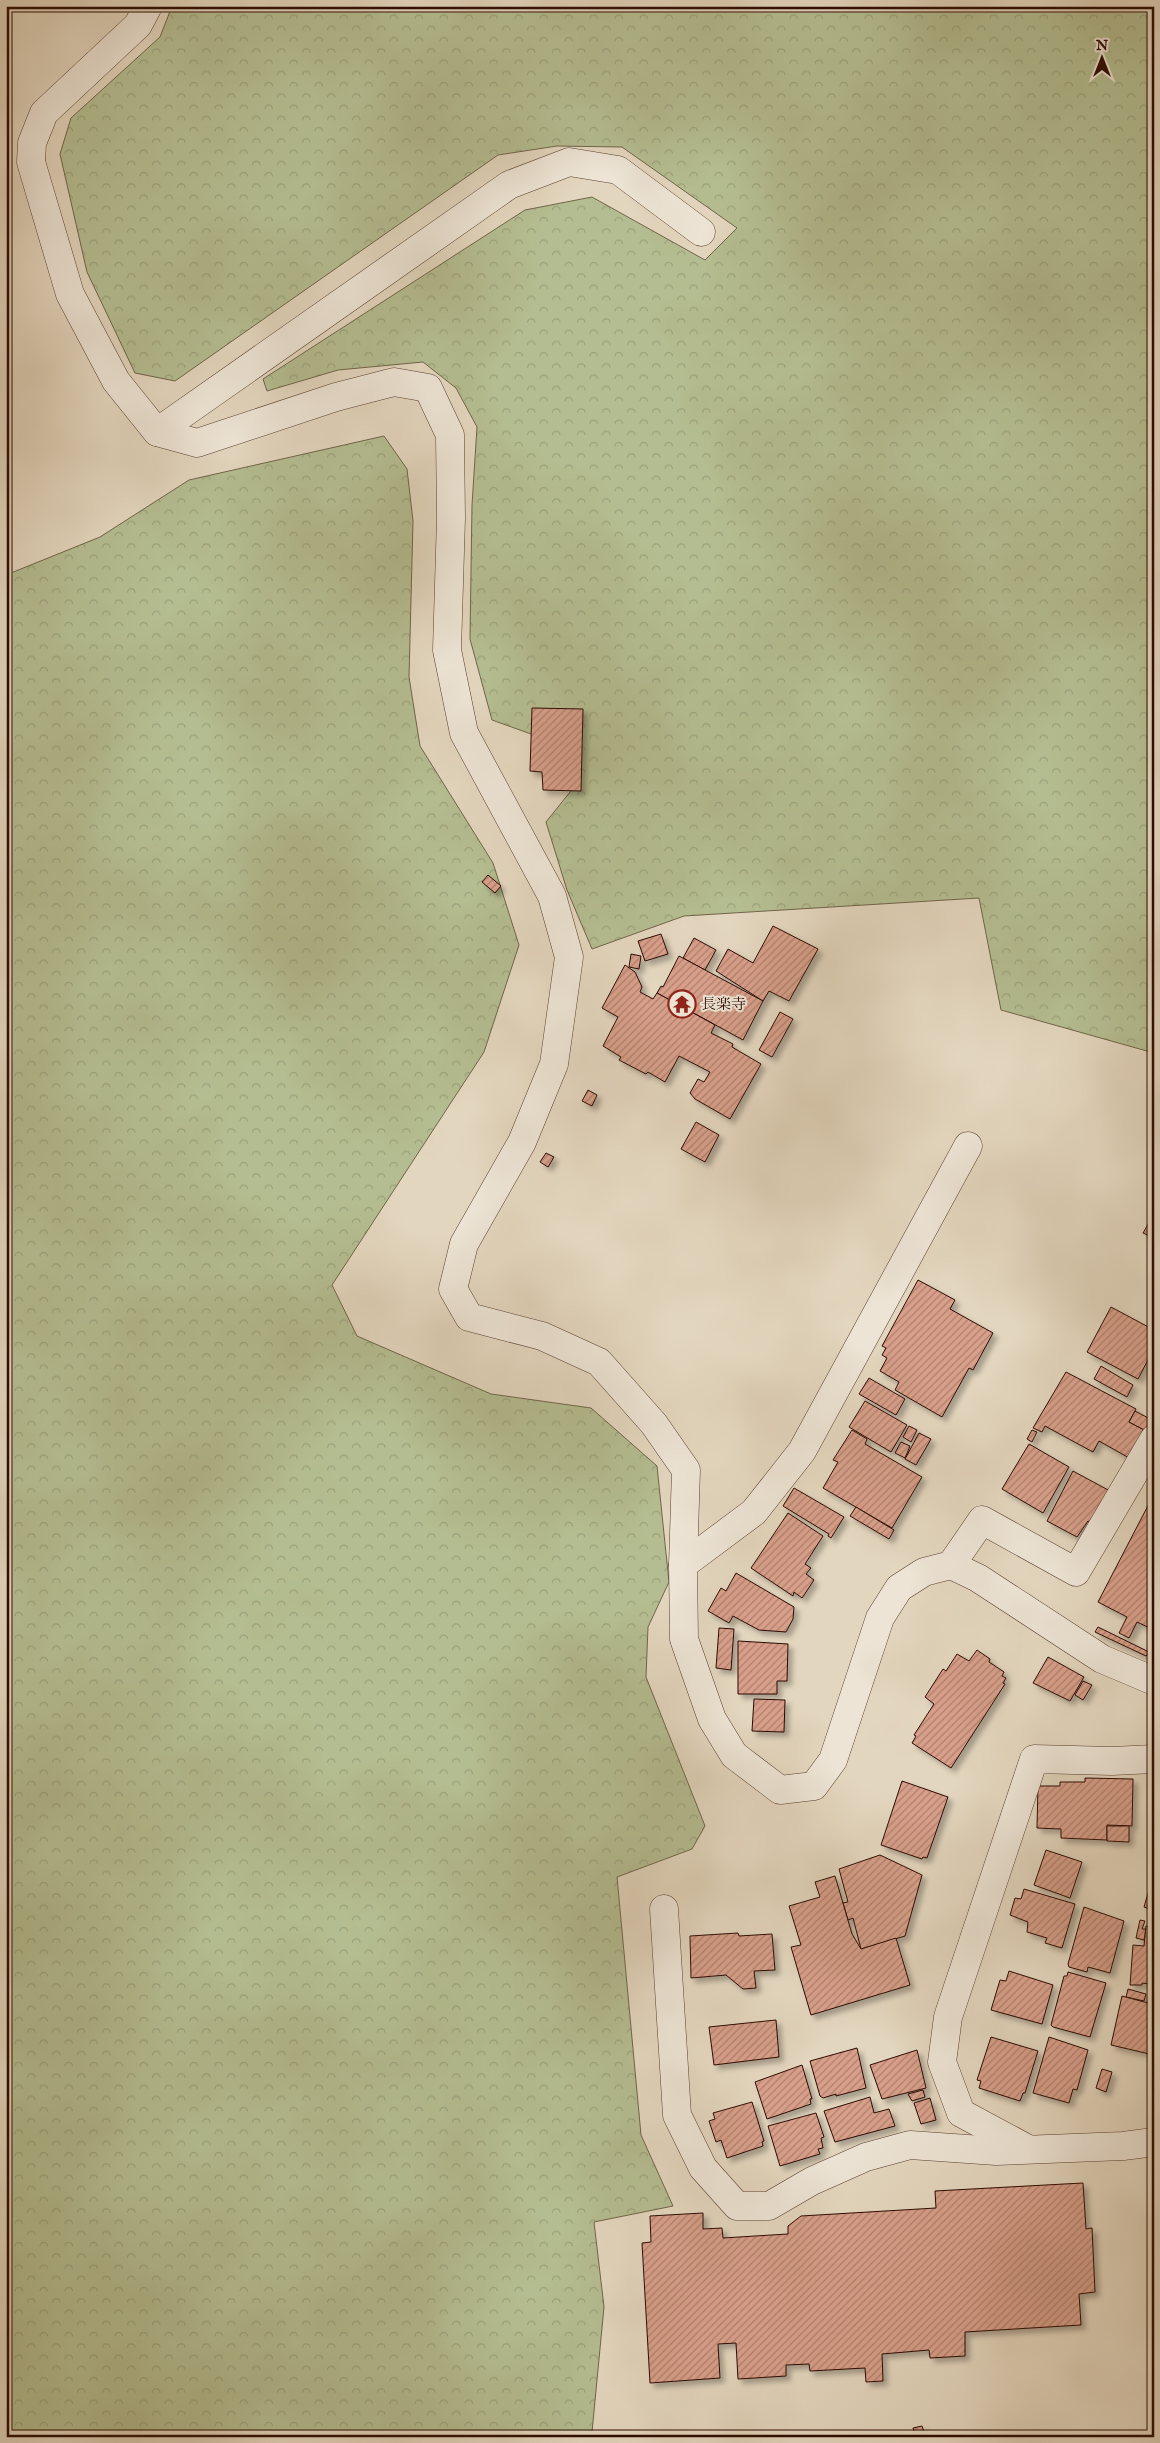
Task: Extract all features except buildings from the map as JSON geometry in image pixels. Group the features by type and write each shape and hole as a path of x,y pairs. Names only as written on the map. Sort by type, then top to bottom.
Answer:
{"street":[{"path":"148,6 138,25 44,113 32,143 31,162 70,294 116,381 157,432 197,443 336,397 394,382 428,388 450,435 451,518 447,650 464,734 552,896 568,957 554,1064 522,1142 464,1244 453,1289 469,1317 542,1336 599,1362 654,1424 686,1470 683,1565 684,1640 712,1719 734,1755 780,1790 814,1786 834,1760 880,1618 899,1588 924,1572 951,1566 978,1578 1102,1660 1154,1681"},
{"path":"157,432 509,185 569,162 618,170 701,232"},
{"path":"683,1565 754,1512 802,1451 968,1146"},
{"path":"951,1566 982,1520 1076,1572 1154,1439"},
{"path":"1028,2149 961,2113 942,2062 948,2017 1034,1759 1112,1761 1154,1759"},
{"path":"664,1909 677,2115 703,2168 737,2206 769,2206 812,2181 866,2157 910,2145 996,2152 1123,2146 1154,2142"}],"green space":[{"path":"172,6 1154,6 1154,1053 1001,1010 979,898 684,916 592,949 567,890 546,822 574,787 545,739 492,720 470,639 472,505 477,427 456,388 423,362 338,370 267,391 263,379 525,210 592,197 705,260 737,228 622,147 557,146 498,155 175,381 135,373 87,272 60,154 71,118 160,37"},
{"path":"384,436 407,469 413,521 409,677 420,746 493,863 519,945 484,1052 332,1285 357,1336 491,1394 591,1408 657,1466 669,1582 648,1627 646,1677 705,1826 692,1849 617,1877 641,2135 673,2206 594,2222 604,2307 592,2432 599,2437 6,2437 6,575 100,537 189,480"}],"place":[{"name":"長楽寺","path":"682,1004"}]}
